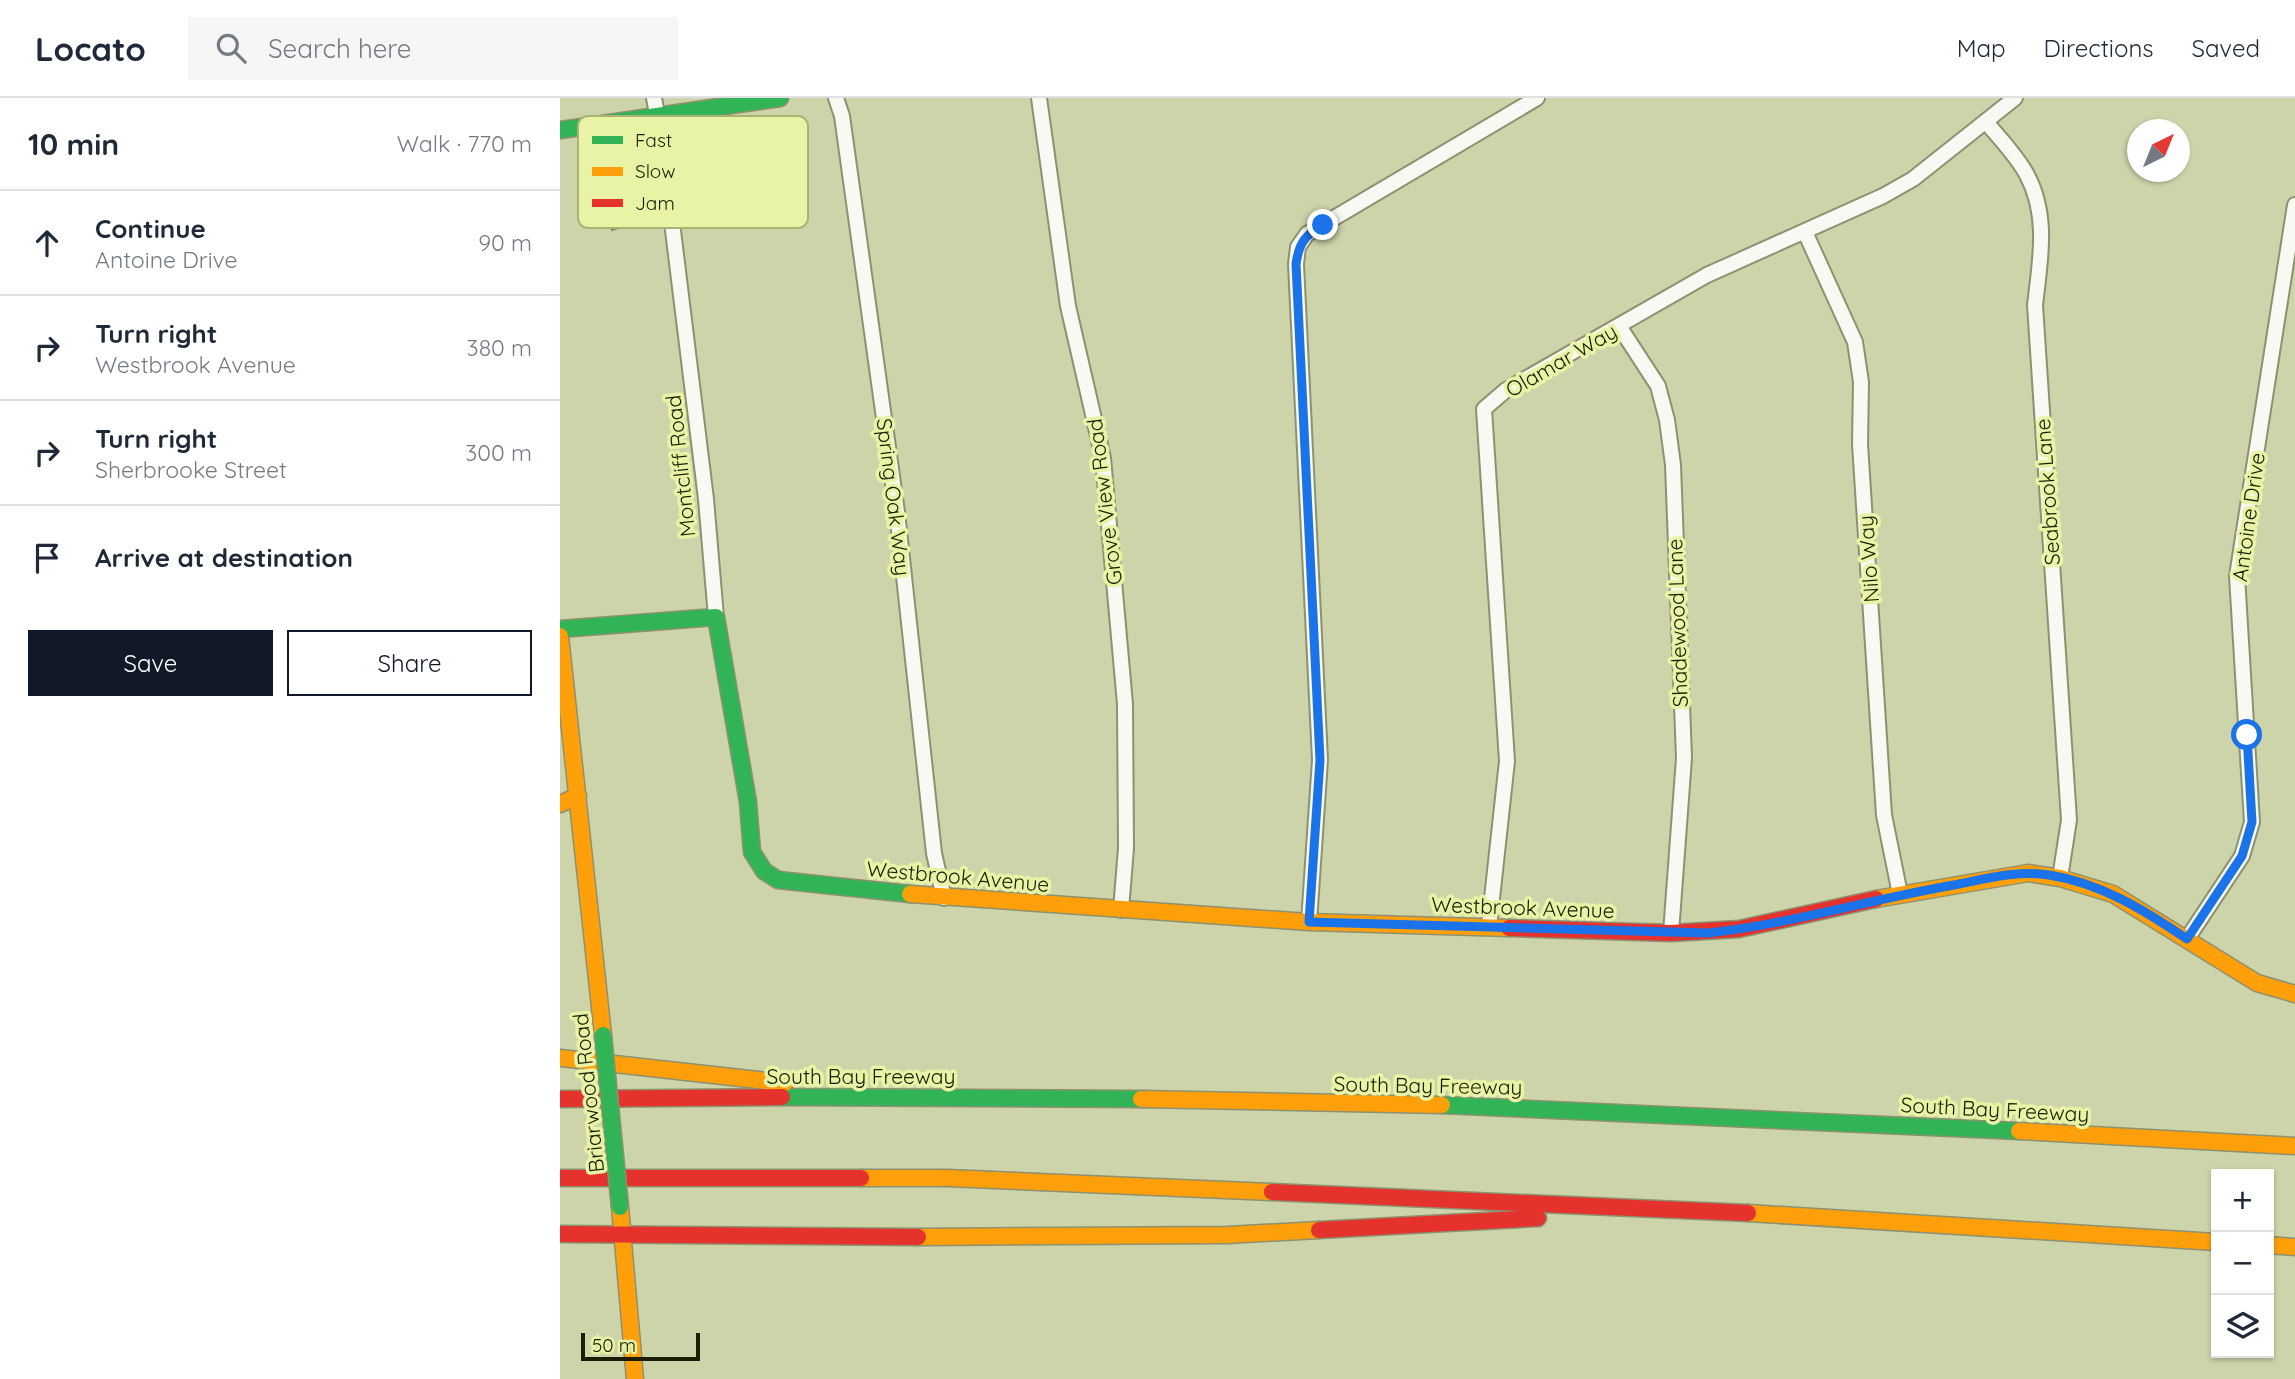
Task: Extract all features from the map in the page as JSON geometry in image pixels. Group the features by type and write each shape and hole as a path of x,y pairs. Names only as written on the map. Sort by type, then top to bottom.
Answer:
{"main road":[{"path":"657,116 780,98"},
{"path":"560,130 578,127"},
{"path":"560,629 634,621 716,617"},
{"name":"Montcliff Road","path":"716,617 752,828"},
{"name":"Briarwood Road","path":"560,636 604,1035 635,1379"},
{"path":"560,796 578,796"},
{"path":"560,804 578,796"},
{"name":"Westbrook Avenue","path":"752,828 752,852 764,871 778,880 944,898 1309,922 1671,933 1739,929 1900,894 2028,873 2060,877 2113,894 2257,984 2295,994"},
{"path":"560,1058 905,1096"},
{"name":"South Bay Freeway","path":"560,1099 905,1096 1685,1114 2295,1146"},
{"path":"560,1178 947,1178 1682,1210 2211,1242"},
{"path":"560,1234 1256,1235 1682,1210"},
{"path":"2274,1245 2295,1247"}],"street":[{"name":"Montcliff Road","path":"654,98 657,116"},
{"name":"Spring Oak Way","path":"836,98 842,116 895,492 934,853 944,898"},
{"name":"Grove View Road","path":"1039,98 1068,306 1103,458 1125,704 1126,848 1121,910"},
{"path":"1309,922 1319,747 1296,264 1298,247 1307,234 1537,98"},
{"name":"Olamar Way","path":"1489,926 1507,761 1484,409 1506,390 1707,275 1805,232 1913,179 1987,123 2015,98"},
{"name":"Seabrook Lane","path":"1987,123 2026,173 2038,198 2043,235 2035,305 2069,820 2060,877"},
{"name":"Antoine Drive","path":"2187,939 2242,856 2252,822 2236,576 2295,205"},
{"name":"Montcliff Road","path":"671,228 706,499 716,617"},
{"name":"Nilo Way","path":"1805,232 1855,342 1860,372 1860,444 1884,816 1900,894"},
{"name":"Shadewood Lane","path":"1619,326 1658,386 1667,420 1673,465 1684,758 1671,933"}],"traffic: fast":[{"path":"656,116 780,98"},
{"path":"560,130 578,127"},
{"path":"560,629 716,617 748,802 752,852 764,871 778,880 910,894"},
{"path":"603,1035 620,1207"},
{"path":"782,1097 1141,1099"},
{"path":"1442,1105 2019,1131"}],"traffic: slow":[{"path":"560,636 603,1035"},
{"path":"560,804 578,796"},
{"path":"1876,899 2028,873 2060,878 2113,894 2257,983 2295,994"},
{"path":"910,894 1309,922 1509,928"},
{"path":"560,1058 785,1083"},
{"path":"1141,1099 1442,1105"},
{"path":"2019,1131 2295,1146"},
{"path":"861,1178 947,1178 1272,1192"},
{"path":"620,1207 635,1379"},
{"path":"1748,1213 2211,1242"},
{"path":"918,1237 1227,1235 1319,1230"},
{"path":"2274,1245 2295,1247"}],"traffic: jam":[{"path":"1509,928 1671,933 1739,929 1876,899"},
{"path":"560,1099 782,1097"},
{"path":"560,1178 861,1178"},
{"path":"1272,1192 1748,1213"},
{"path":"1319,1230 1538,1218"},
{"path":"560,1234 918,1237"}],"route":[{"path":"1323,225 1307,234 1298,247 1296,264 1320,760 1309,922 1708,933 1739,929 1900,894 2028,873 2051,875 2099,888 2135,905 2187,939 2242,856 2252,822 2247,735"}]}
